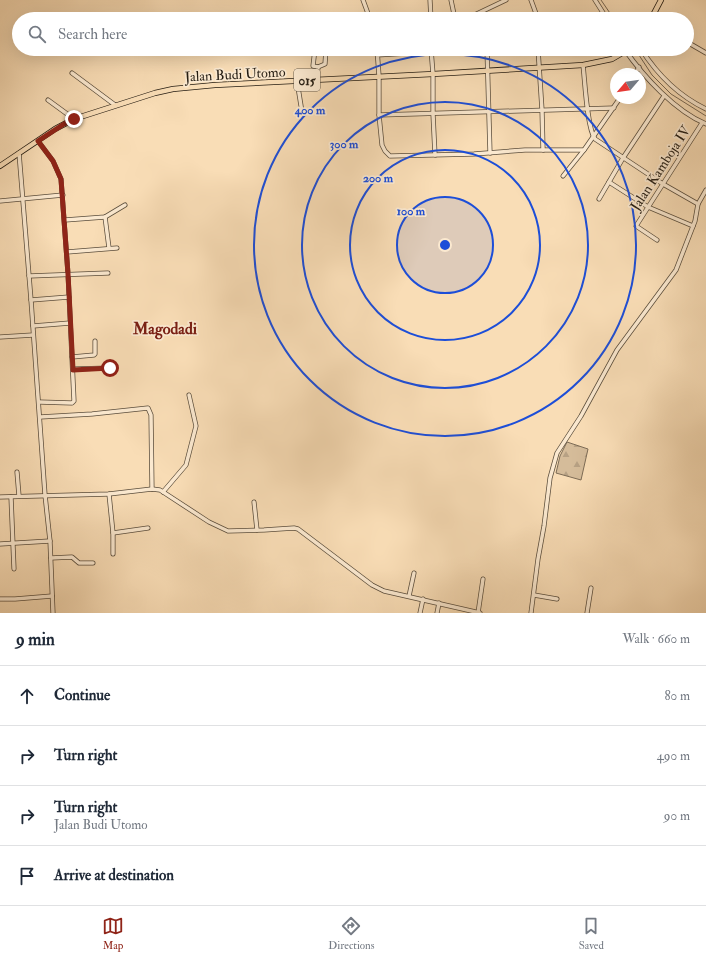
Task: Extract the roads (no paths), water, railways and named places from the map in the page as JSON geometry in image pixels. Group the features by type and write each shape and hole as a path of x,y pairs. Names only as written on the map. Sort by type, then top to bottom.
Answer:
{"main road":[{"path":"655,12 661,0"},
{"name":"Jalan Budi Utomo","path":"0,166 74,119 155,93 190,87 583,65 604,62 616,56"}],"street":[{"path":"363,0 367,12"},
{"path":"430,0 431,12"},
{"path":"451,0 453,12"},
{"path":"481,12 506,0"},
{"path":"530,0 535,12"},
{"path":"595,0 603,12"},
{"path":"694,46 706,53"},
{"path":"314,56 313,66 318,67 325,64 326,56"},
{"path":"377,56 379,76 379,115 382,145 387,154 394,156 543,150 584,150"},
{"path":"431,56 435,155"},
{"path":"487,56 490,153"},
{"path":"539,56 543,150"},
{"path":"631,56 664,96 676,106 704,123"},
{"path":"645,56 674,88 687,98 706,109"},
{"path":"583,65 587,108 594,137 597,141 663,184 698,204"},
{"path":"317,80 318,67"},
{"path":"72,73 115,105"},
{"path":"297,81 302,112"},
{"path":"599,199 623,158 664,96"},
{"path":"48,100 74,119"},
{"path":"563,176 594,137 616,104"},
{"path":"379,115 614,108"},
{"name":"Jalan Kamboja IV","path":"657,240 636,226 704,123"},
{"path":"38,141 53,161 61,179 67,252 74,401 73,403 39,402"},
{"path":"19,153 30,276 32,326 45,495 50,541 53,613"},
{"path":"609,182 648,207 693,226"},
{"path":"531,613 550,478 557,453 581,416 617,350 676,270 693,226 698,204 706,190"},
{"path":"0,201 63,195"},
{"path":"65,220 105,217 124,205"},
{"path":"105,217 109,248"},
{"path":"67,252 117,248"},
{"path":"30,276 108,273"},
{"path":"31,300 69,297"},
{"path":"32,326 70,323"},
{"path":"0,337 33,335"},
{"path":"72,357 94,355 95,341"},
{"path":"73,370 110,368"},
{"path":"163,492 186,465 196,426 189,395"},
{"path":"40,417 92,414 148,408 151,415 152,489"},
{"path":"17,472 19,496"},
{"path":"0,497 109,494 152,489 163,492 209,522 232,532 298,529 372,585 384,591 479,613 483,578"},
{"path":"109,494 113,533 113,554"},
{"path":"10,497 14,569"},
{"path":"254,502 257,530"},
{"path":"113,533 148,528"},
{"path":"0,544 50,541"},
{"path":"51,558 72,557 79,563 93,564"},
{"path":"409,596 414,573"},
{"path":"587,613 592,588"},
{"path":"534,595 557,599"},
{"path":"0,599 52,596"},
{"path":"420,613 423,600"},
{"path":"437,613 439,603"}],"waterway":[{"path":"601,0 609,12"},
{"path":"640,56 652,75 671,94 706,116"}],"district":[{"name":"Magodadi","path":"165,328"}]}
